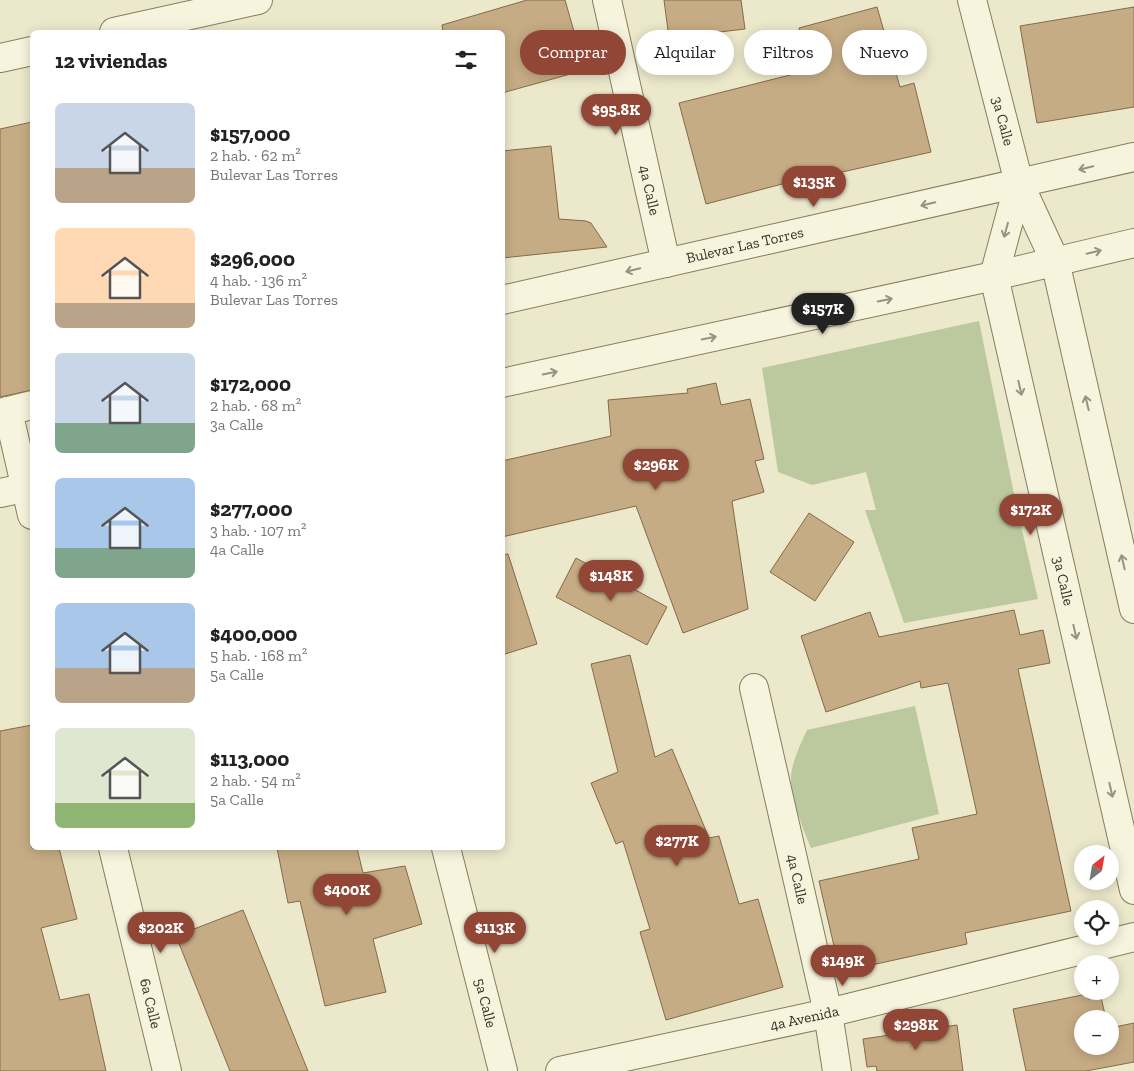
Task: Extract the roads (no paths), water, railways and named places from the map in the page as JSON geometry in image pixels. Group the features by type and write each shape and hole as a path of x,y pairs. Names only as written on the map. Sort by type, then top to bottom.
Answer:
{"street":[{"path":"123,30 258,0"},
{"name":"4a Calle","path":"607,0 666,263"},
{"name":"3a Calle","path":"972,0 1019,183 1055,261 1134,609"},
{"path":"0,58 30,51"},
{"name":"Bulevar Las Torres","path":"505,299 1134,157"},
{"name":"3a Calle","path":"1019,183 994,276 1134,890"},
{"path":"505,382 994,276 1134,243"},
{"path":"13,409 20,489 30,511"},
{"name":"4a Calle","path":"754,688 828,1013 837,1071"},
{"name":"6a Calle","path":"113,850 167,1071"},
{"name":"5a Calle","path":"447,850 503,1071"},
{"name":"4a Avenida","path":"560,1071 828,1013 1134,937"}]}
